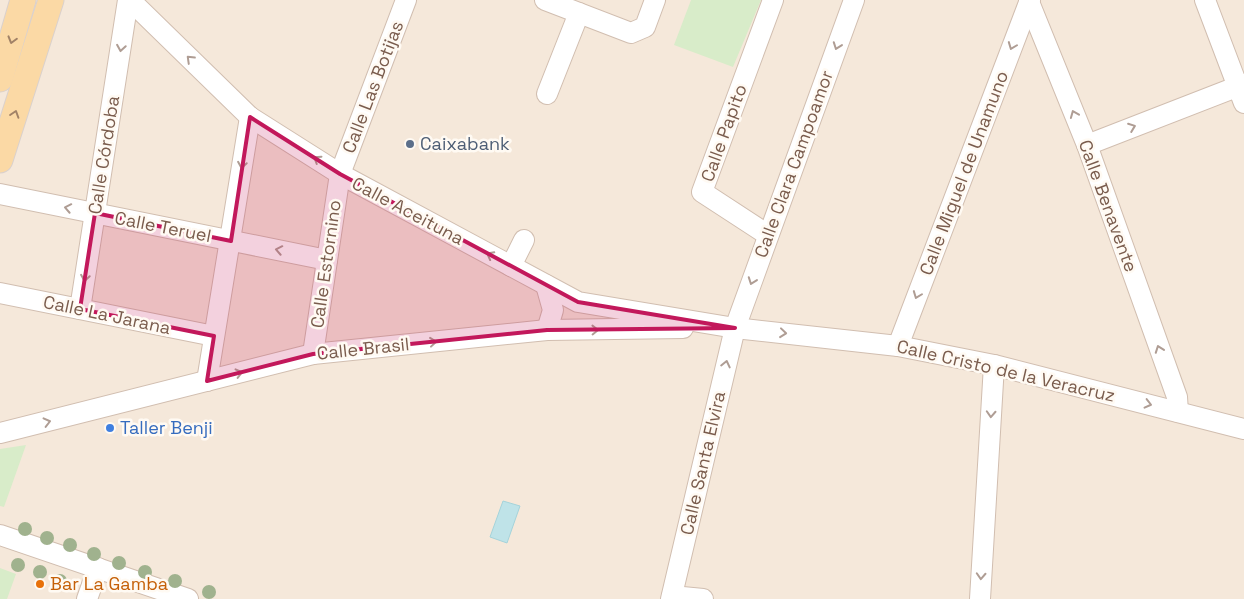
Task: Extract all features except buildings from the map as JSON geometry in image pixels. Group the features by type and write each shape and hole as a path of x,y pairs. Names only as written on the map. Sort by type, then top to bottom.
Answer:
{"main road":[{"path":"0,79 23,0"},
{"path":"0,160 51,0"}],"street":[{"name":"Calle Aceituna","path":"129,0 250,117 340,174 578,302 735,328"},
{"name":"Calle Córdoba","path":"80,309 129,0"},
{"name":"Calle Las Botijas","path":"340,174 406,0"},
{"path":"545,0 631,33 645,27 654,0"},
{"name":"Calle Papito","path":"768,235 697,190 774,0"},
{"name":"Calle Clara Campoamor","path":"735,328 854,0"},
{"path":"1086,145 1242,92 1205,0"},
{"name":"Calle Benavente","path":"1029,1 1086,145 1177,397 1178,412"},
{"name":"Calle Miguel de Unamuno","path":"898,346 1029,1"},
{"path":"547,94 579,13"},
{"path":"207,381 250,117"},
{"name":"Calle Estornino","path":"313,354 340,174"},
{"name":"Calle Teruel","path":"0,194 327,260"},
{"path":"511,266 524,240"},
{"path":"546,285 553,310 547,330"},
{"name":"Calle La Jarana","path":"0,293 214,336"},
{"name":"Calle Cristo de la Veracruz","path":"735,328 898,346 994,365 1244,429"},
{"name":"Calle Brasil","path":"0,434 313,354 547,330 735,328"},
{"name":"Calle Santa Elvira","path":"672,597 735,328"},
{"path":"980,599 994,365"},
{"path":"0,534 188,599"},
{"path":"87,599 98,568"},
{"path":"672,597 702,599"}],"highlighted area":[{"path":"250,117 340,174 578,302 735,328 547,330 313,354 207,381 214,336 80,309 95,213 231,241"}],"shaded area":[{"path":"0,0 1244,0 1244,599 0,599"}],"green space":[{"path":"691,0 761,0 733,67 674,45"},
{"path":"26,445 4,507 0,506 0,449"},
{"path":"0,568 16,574 7,599 0,599"}],"water":[{"path":"503,501 520,506 507,543 490,537"}],"place":[{"name":"Caixabank","path":"410,144"},
{"name":"Taller Benji","path":"110,428"},
{"name":"Bar La Gamba","path":"40,584"}]}
